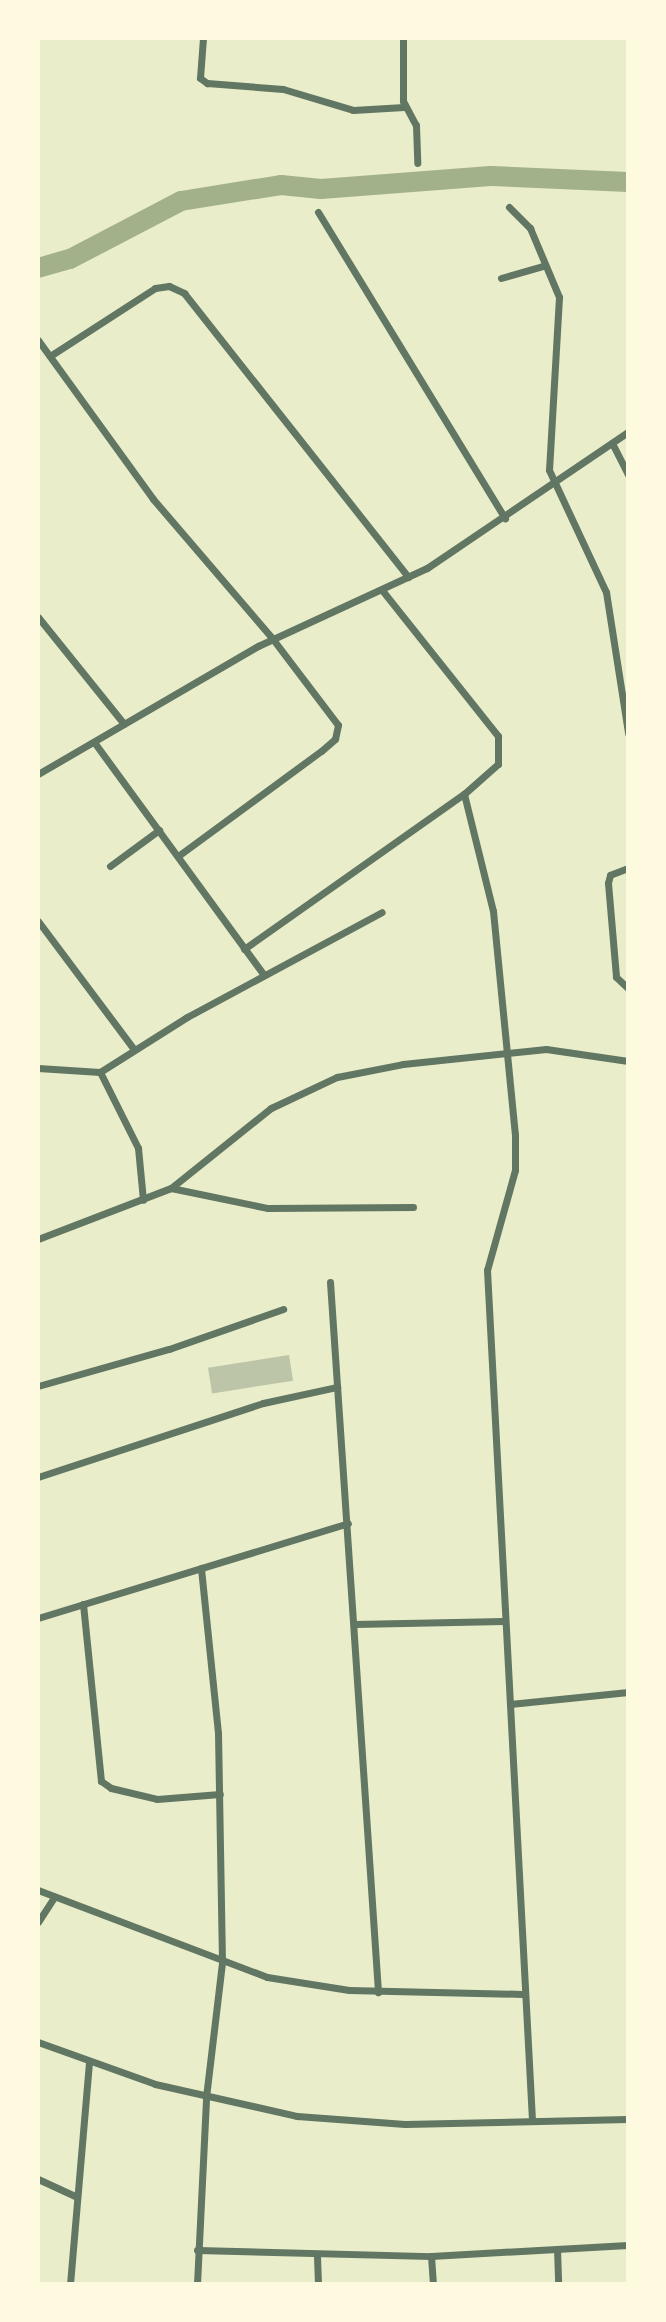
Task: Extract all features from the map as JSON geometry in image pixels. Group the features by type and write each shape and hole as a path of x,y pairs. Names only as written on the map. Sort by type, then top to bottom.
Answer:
{"street":[{"path":"203,38 200,78 207,83 283,89 353,110 404,107"},
{"path":"403,38 404,107 416,125 417,163"},
{"path":"509,207 530,228 543,266 559,297 548,451 553,486 593,555 606,592 628,733"},
{"path":"318,212 505,518"},
{"path":"501,278 543,266"},
{"path":"50,356 155,288 169,286 184,293 408,577"},
{"path":"38,340 153,499 272,638 338,732 321,751 178,856"},
{"path":"38,774 272,638 408,577 505,518 628,432"},
{"path":"612,443 628,475"},
{"path":"244,949 464,794 498,764 502,744 382,590"},
{"path":"38,617 124,724"},
{"path":"94,742 263,974"},
{"path":"464,794 493,911 515,1170 487,1270 522,1994 532,2121"},
{"path":"110,866 159,830"},
{"path":"628,868 610,875 608,883 616,977 628,988"},
{"path":"38,1068 100,1072 133,1048 263,974 382,912"},
{"path":"38,921 133,1048"},
{"path":"38,1239 171,1188 231,1136 312,1087 375,1068 546,1049 628,1061"},
{"path":"100,1072 138,1148 143,1200"},
{"path":"171,1188 268,1208 413,1207"},
{"path":"330,1282 378,1992"},
{"path":"38,1386 169,1349 283,1309"},
{"path":"38,1477 263,1403 337,1387"},
{"path":"38,1618 348,1523"},
{"path":"197,2284 206,2097 222,1962 220,1794 201,1568"},
{"path":"83,1604 101,1781 157,1799 220,1794"},
{"path":"354,1624 504,1621"},
{"path":"510,1704 628,1692"},
{"path":"38,1890 222,1962 306,1985 378,1992 522,1994"},
{"path":"38,1922 54,1897"},
{"path":"38,2042 89,2063 206,2097 253,2109 343,2121 628,2119"},
{"path":"70,2284 89,2063"},
{"path":"38,2179 77,2197"},
{"path":"197,2250 317,2256 431,2256 628,2245"},
{"path":"557,2249 558,2284"},
{"path":"317,2256 318,2284"},
{"path":"431,2256 433,2284"}],"building":[{"path":"289,1355 293,1381 212,1394 208,1368"}],"waterway":[{"path":"38,268 70,259 181,201 281,185 321,189 491,176 628,182"}]}
